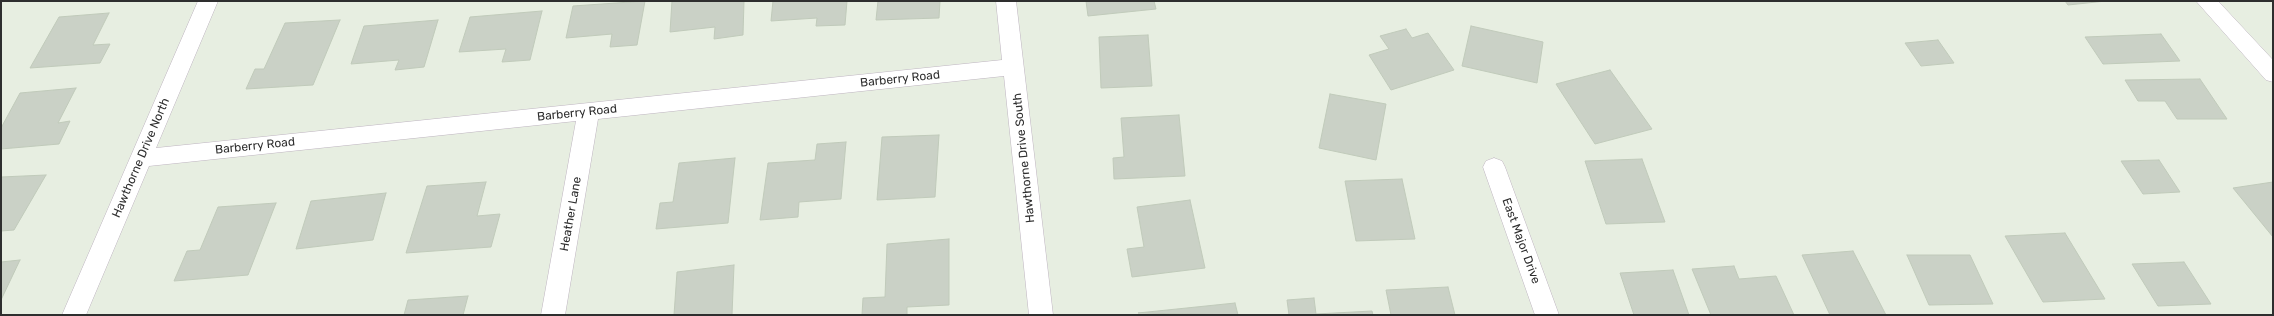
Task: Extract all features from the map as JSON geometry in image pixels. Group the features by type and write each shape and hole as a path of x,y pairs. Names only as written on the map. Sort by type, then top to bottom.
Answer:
{"street":[{"name":"Hawthorne Drive North","path":"74,315 208,1"},
{"name":"Hawthorne Drive South","path":"1006,1 1041,315"},
{"path":"2206,1 2273,74"},
{"name":"Barberry Road","path":"141,158 1014,67"},
{"name":"Heather Lane","path":"553,315 588,112"},
{"name":"East Major Drive","path":"1494,167 1547,315"}],"building":[{"path":"645,1 637,45 610,47 612,34 566,38 573,6"},
{"path":"672,1 744,1 743,35 714,39 715,27 670,32"},
{"path":"773,1 847,1 845,25 816,26 817,18 771,21"},
{"path":"878,1 940,1 939,18 876,20"},
{"path":"1086,1 1154,1 1156,9 1088,16"},
{"path":"2065,1 2106,1 2068,5"},
{"path":"542,11 530,60 502,62 506,49 459,52 470,17"},
{"path":"109,13 93,45 110,44 100,63 30,68 59,17"},
{"path":"340,20 313,85 246,89 255,69 264,69 285,23"},
{"path":"438,20 424,67 395,70 399,60 351,64 364,26"},
{"path":"1471,26 1543,42 1537,83 1462,66"},
{"path":"1406,29 1412,38 1428,33 1454,70 1391,90 1369,55 1389,49 1380,36"},
{"path":"2161,34 2180,61 2103,64 2085,37"},
{"path":"1148,35 1152,86 1101,88 1099,37"},
{"path":"1938,40 1954,63 1921,66 1905,43"},
{"path":"1610,70 1652,129 1595,144 1556,84"},
{"path":"2200,79 2227,119 2177,119 2165,101 2138,101 2125,80"},
{"path":"76,88 58,123 70,121 59,144 1,149 1,128 20,93"},
{"path":"1330,94 1386,104 1376,160 1319,148"},
{"path":"1179,115 1185,176 1114,179 1113,158 1124,157 1121,118"},
{"path":"939,135 935,197 877,200 882,137"},
{"path":"846,142 841,199 799,202 798,217 760,220 768,163 815,160 817,144"},
{"path":"735,158 728,223 656,229 660,203 673,202 679,163"},
{"path":"1642,159 1665,222 1606,224 1585,161"},
{"path":"2159,160 2180,192 2143,194 2121,161"},
{"path":"46,175 14,230 1,231 1,177"},
{"path":"1402,179 1415,239 1356,241 1345,181"},
{"path":"486,182 477,216 500,214 491,247 406,253 427,186"},
{"path":"2273,182 2273,237 2233,188"},
{"path":"386,193 373,240 296,249 311,201"},
{"path":"1190,200 1205,268 1132,277 1127,249 1144,247 1137,207"},
{"path":"276,203 248,275 174,281 187,251 200,250 218,207"},
{"path":"2065,233 2105,299 2043,302 2005,236"},
{"path":"949,239 949,305 907,307 907,315 862,315 863,298 885,297 887,244"},
{"path":"1853,251 1886,315 1830,315 1802,255"},
{"path":"1907,255 1970,255 1993,304 1929,305"},
{"path":"20,260 1,300 1,262"},
{"path":"2184,262 2211,304 2158,306 2132,264"},
{"path":"734,265 732,315 674,315 677,272"},
{"path":"1734,266 1739,279 1776,276 1794,315 1711,315 1692,269"},
{"path":"1673,270 1689,315 1634,315 1620,273"},
{"path":"1448,287 1455,315 1391,315 1386,290"},
{"path":"468,296 463,315 404,315 408,300"},
{"path":"1314,298 1316,314 1372,311 1373,315 1289,315 1287,300"},
{"path":"1235,303 1238,315 1138,313"}]}
